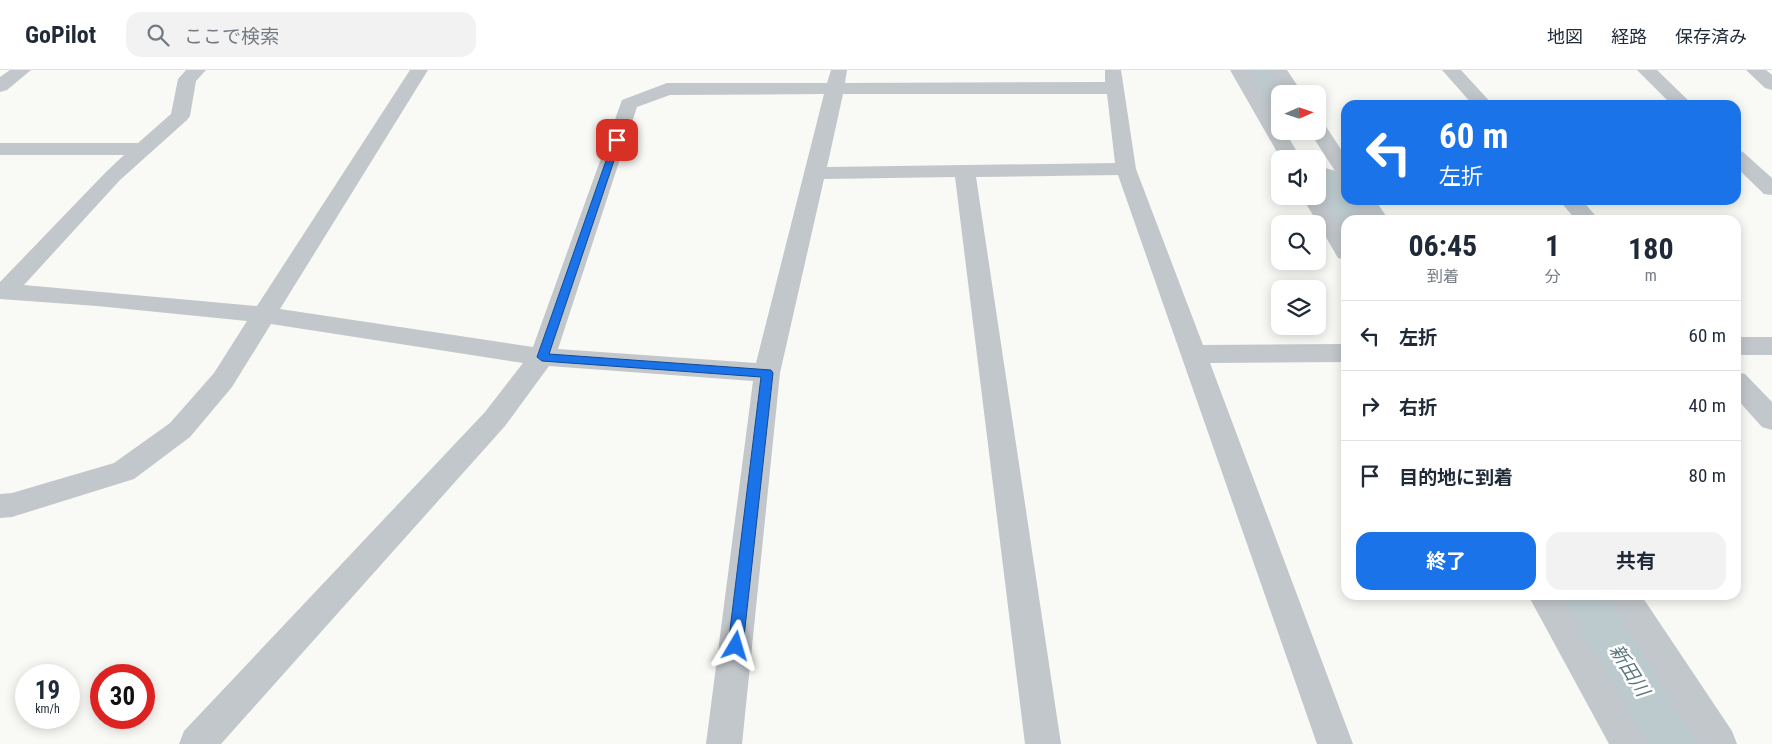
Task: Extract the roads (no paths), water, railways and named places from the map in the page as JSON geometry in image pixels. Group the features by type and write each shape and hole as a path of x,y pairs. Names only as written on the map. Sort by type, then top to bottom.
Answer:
{"street":[{"path":"0,86 22,70"},
{"path":"2,291 113,176 180,116 187,79 197,70"},
{"path":"0,506 12,505 124,471 180,430 223,380 419,70"},
{"path":"1239,70 1286,150"},
{"path":"1278,70 1288,85"},
{"path":"1451,70 1478,100"},
{"path":"1646,70 1678,100"},
{"path":"1755,70 1772,84"},
{"path":"197,744 496,419 542,357 630,104 670,79 1115,79 1126,168 1335,744"},
{"path":"724,744 767,373 837,79"},
{"path":"1325,140 1341,165"},
{"path":"0,149 143,149"},
{"path":"1741,161 1772,189"},
{"path":"815,173 1126,168"},
{"path":"965,172 1043,744"},
{"path":"1318,205 1341,244"},
{"path":"1574,205 1584,215"},
{"path":"2,291 264,314 542,357 767,373"},
{"path":"1741,346 1772,346"},
{"path":"1194,354 1341,353"},
{"path":"1741,386 1772,420"},
{"path":"1547,600 1629,744"},
{"path":"1626,600 1719,744"}],"waterway":[{"name":"新田川","path":"1253,70 1271,101"},
{"name":"新田川","path":"1326,194 1341,216"},
{"name":"新田川","path":"1587,600 1676,744"}]}
